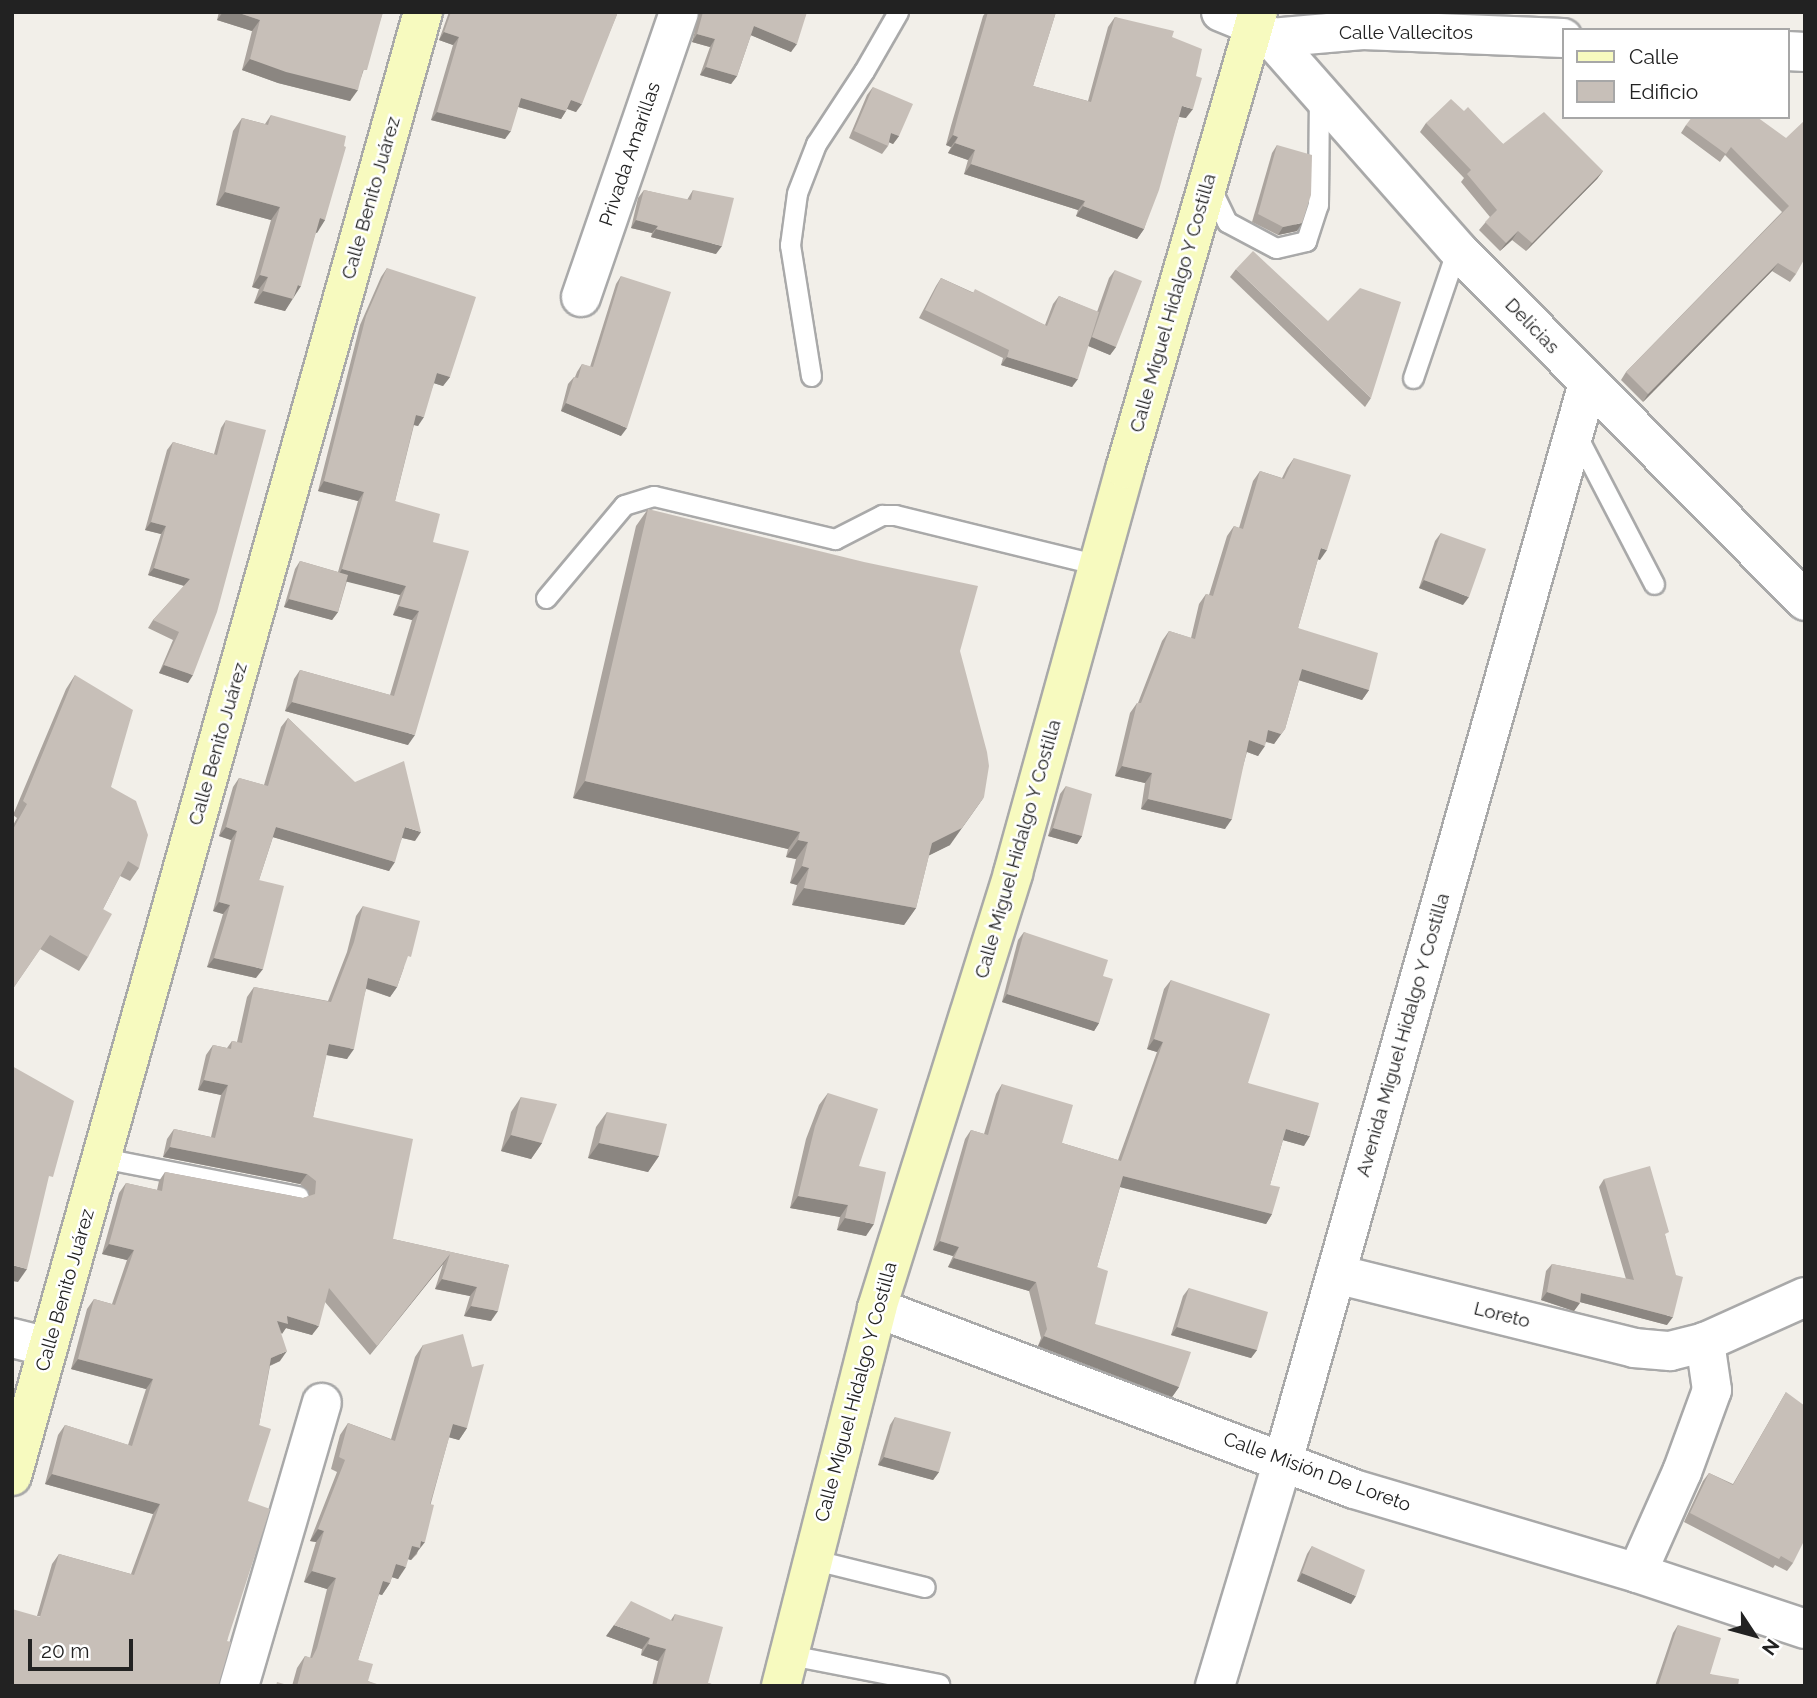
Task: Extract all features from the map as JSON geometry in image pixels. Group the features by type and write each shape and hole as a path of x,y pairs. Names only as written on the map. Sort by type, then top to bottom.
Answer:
{"street":[{"name":"Calle Benito Juárez","path":"12,1476 423,12"},
{"name":"Privada Amarillas","path":"581,297 678,12"},
{"name":"Calle Vallecitos","path":"1251,22 1363,30 1562,38"},
{"name":"Delicias","path":"1251,22 1320,93 1457,248 1805,601"},
{"name":"Calle Miguel Hidalgo Y Costilla","path":"786,1670 811,1559 877,1308 1013,873 1251,22"},
{"name":"Avenida Miguel Hidalgo Y Costilla","path":"1214,1686 1283,1461 1588,383"},
{"name":"Loreto","path":"1336,1274 1634,1348 1687,1346"},
{"path":"1637,1573 1682,1472 1712,1390 1687,1346 1805,1297"},
{"name":"Calle Misión De Loreto","path":"877,1308 1354,1489 1637,1573 1805,1629"},
{"path":"12,1338 48,1347"},
{"path":"239,1686 322,1403"}],"lane":[{"path":"811,376 790,245 797,193 816,144 898,12"},
{"path":"1208,183 1227,222 1276,248 1306,241 1318,205 1320,93"},
{"path":"1413,378 1457,248"},
{"path":"1574,430 1654,584"},
{"path":"546,598 624,505 654,496 835,539 881,515 895,515 1099,565"},
{"path":"102,1158 298,1196"},
{"path":"811,1559 925,1587"},
{"path":"786,1670 939,1684"}],"building":[{"path":"236,12 383,12 367,70 363,70 358,90 286,72 250,59 260,20"},
{"path":"451,12 618,12 582,104 571,100 566,111 521,98 511,131 437,112 459,37 444,32"},
{"path":"703,12 807,12 797,44 754,26 737,76 706,67 715,39 697,34"},
{"path":"988,12 1056,12 1033,86 1091,102 1115,17 1174,31 1172,37 1202,49 1196,76 1202,78 1193,109 1182,106 1159,190 1144,229 1083,206 1085,201 971,164 975,150 955,143 958,137 953,135"},
{"path":"873,87 913,104 899,136 891,133 888,146 854,131"},
{"path":"1451,99 1464,111 1468,107 1503,144 1544,112 1603,171 1532,243 1518,231 1506,243 1485,222 1497,210 1467,174 1471,170 1426,123"},
{"path":"271,115 346,136 346,147 325,220 320,218 301,286 298,285 293,299 263,291 268,277 260,275 280,207 225,192 242,118 268,125"},
{"path":"1690,119 1760,119 1786,138 1805,120 1805,258 1796,274 1778,263 1648,394 1626,372 1789,206 1731,147 1726,154 1686,125"},
{"path":"1277,145 1312,155 1311,195 1302,223 1283,227 1258,214"},
{"path":"644,190 691,200 693,190 734,198 722,246 656,229 658,226 636,220"},
{"path":"1253,251 1328,321 1360,288 1401,302 1371,398 1236,269"},
{"path":"387,268 476,297 450,377 437,373 424,417 416,415 395,501 440,514 433,542 469,551 415,735 292,702 300,670 394,696 419,611 399,606 406,586 342,569 364,492 324,481 366,316"},
{"path":"1115,270 1142,281 1116,347 1092,337"},
{"path":"621,276 671,292 627,428 566,403 574,377 578,378 582,364 593,367"},
{"path":"941,278 973,293 975,289 1047,326 1059,296 1099,312 1078,379 1007,357 1009,350 925,310"},
{"path":"226,420 266,430 217,612 193,675 164,665 179,632 153,620 190,579 154,568 166,526 151,522 173,442 217,455"},
{"path":"1294,458 1351,475 1327,550 1321,548 1298,628 1378,653 1369,690 1302,669 1285,729 1281,734 1268,730 1265,746 1249,740 1232,819 1148,799 1152,773 1122,766 1137,703 1141,703 1169,631 1195,639 1206,594 1213,596 1234,526 1243,529 1260,471 1284,479"},
{"path":"648,509 864,562 978,586 960,651 987,752 989,766 984,797 962,828 932,843 916,908 804,888 809,868 802,866 808,842 798,840 800,832 585,781"},
{"path":"1441,533 1486,549 1469,597 1424,580"},
{"path":"300,561 348,575 338,612 289,599"},
{"path":"75,675 133,710 111,787 136,801 148,835 139,868 128,861 103,909 112,914 88,957 50,935 12,990 12,831 27,804 23,801"},
{"path":"288,718 355,782 404,761 421,832 405,827 395,862 276,827 259,880 284,886 263,969 214,958 230,905 219,902 237,831 226,827 239,778 268,786"},
{"path":"1066,786 1092,794 1082,836 1053,828"},
{"path":"363,906 420,921 411,957 408,956 397,987 368,978 354,1049 329,1044 313,1117 413,1139 393,1239 509,1265 498,1311 471,1306 477,1287 442,1279 450,1254 377,1346 329,1288 319,1326 287,1316 288,1324 277,1321 287,1351 271,1358 259,1425 271,1429 248,1501 270,1509 227,1641 231,1642 218,1686 12,1686 12,1609 40,1617 59,1554 134,1575 160,1504 52,1474 65,1425 132,1446 153,1379 78,1359 94,1299 115,1305 134,1250 109,1244 126,1183 162,1191 165,1172 303,1198 315,1194 316,1181 307,1174 170,1147 174,1129 215,1138 228,1085 204,1080 213,1045 231,1049 232,1041 242,1043 254,987 331,1002 354,942"},
{"path":"1024,932 1108,960 1103,976 1113,979 1099,1023 1007,994"},
{"path":"1171,980 1270,1014 1248,1083 1319,1103 1310,1136 1286,1129 1270,1185 1280,1187 1272,1214 1123,1176 1097,1267 1108,1271 1095,1324 1191,1352 1179,1387 1044,1336 1047,1329 1036,1282 954,1258 959,1247 940,1241 971,1130 988,1135 1002,1084 1073,1105 1062,1143 1121,1161 1163,1042 1154,1039"},
{"path":"12,1066 74,1101 53,1177 49,1176 27,1269 12,1265"},
{"path":"828,1093 878,1109 859,1166 886,1172 874,1224 845,1218 848,1205 798,1196 815,1126"},
{"path":"521,1097 557,1104 542,1143 511,1135"},
{"path":"607,1112 667,1124 659,1156 599,1143"},
{"path":"1650,1166 1669,1232 1665,1234 1676,1275 1683,1277 1673,1317 1581,1293 1580,1303 1547,1292 1552,1264 1634,1280 1604,1179"},
{"path":"1189,1288 1268,1312 1257,1350 1177,1327"},
{"path":"463,1334 472,1367 484,1364 467,1428 453,1424 430,1504 434,1505 425,1542 421,1541 420,1548 412,1546 406,1567 396,1564 390,1583 383,1581 358,1660 373,1664 368,1681 377,1686 297,1686 305,1656 312,1658 317,1648 336,1578 312,1571 324,1531 318,1529 345,1460 339,1457 348,1423 395,1441 423,1345"},
{"path":"1786,1392 1805,1406 1805,1539 1793,1563 1781,1556 1779,1559 1690,1513 1709,1473 1733,1485"},
{"path":"895,1417 951,1432 939,1472 884,1457"},
{"path":"1312,1546 1365,1570 1356,1596 1302,1573"},
{"path":"631,1601 673,1621 675,1614 723,1627 708,1683 719,1686 656,1686 666,1649 648,1644 650,1638 614,1625"},
{"path":"1678,1625 1721,1638 1710,1674 1739,1679 1738,1686 1658,1686"}]}
